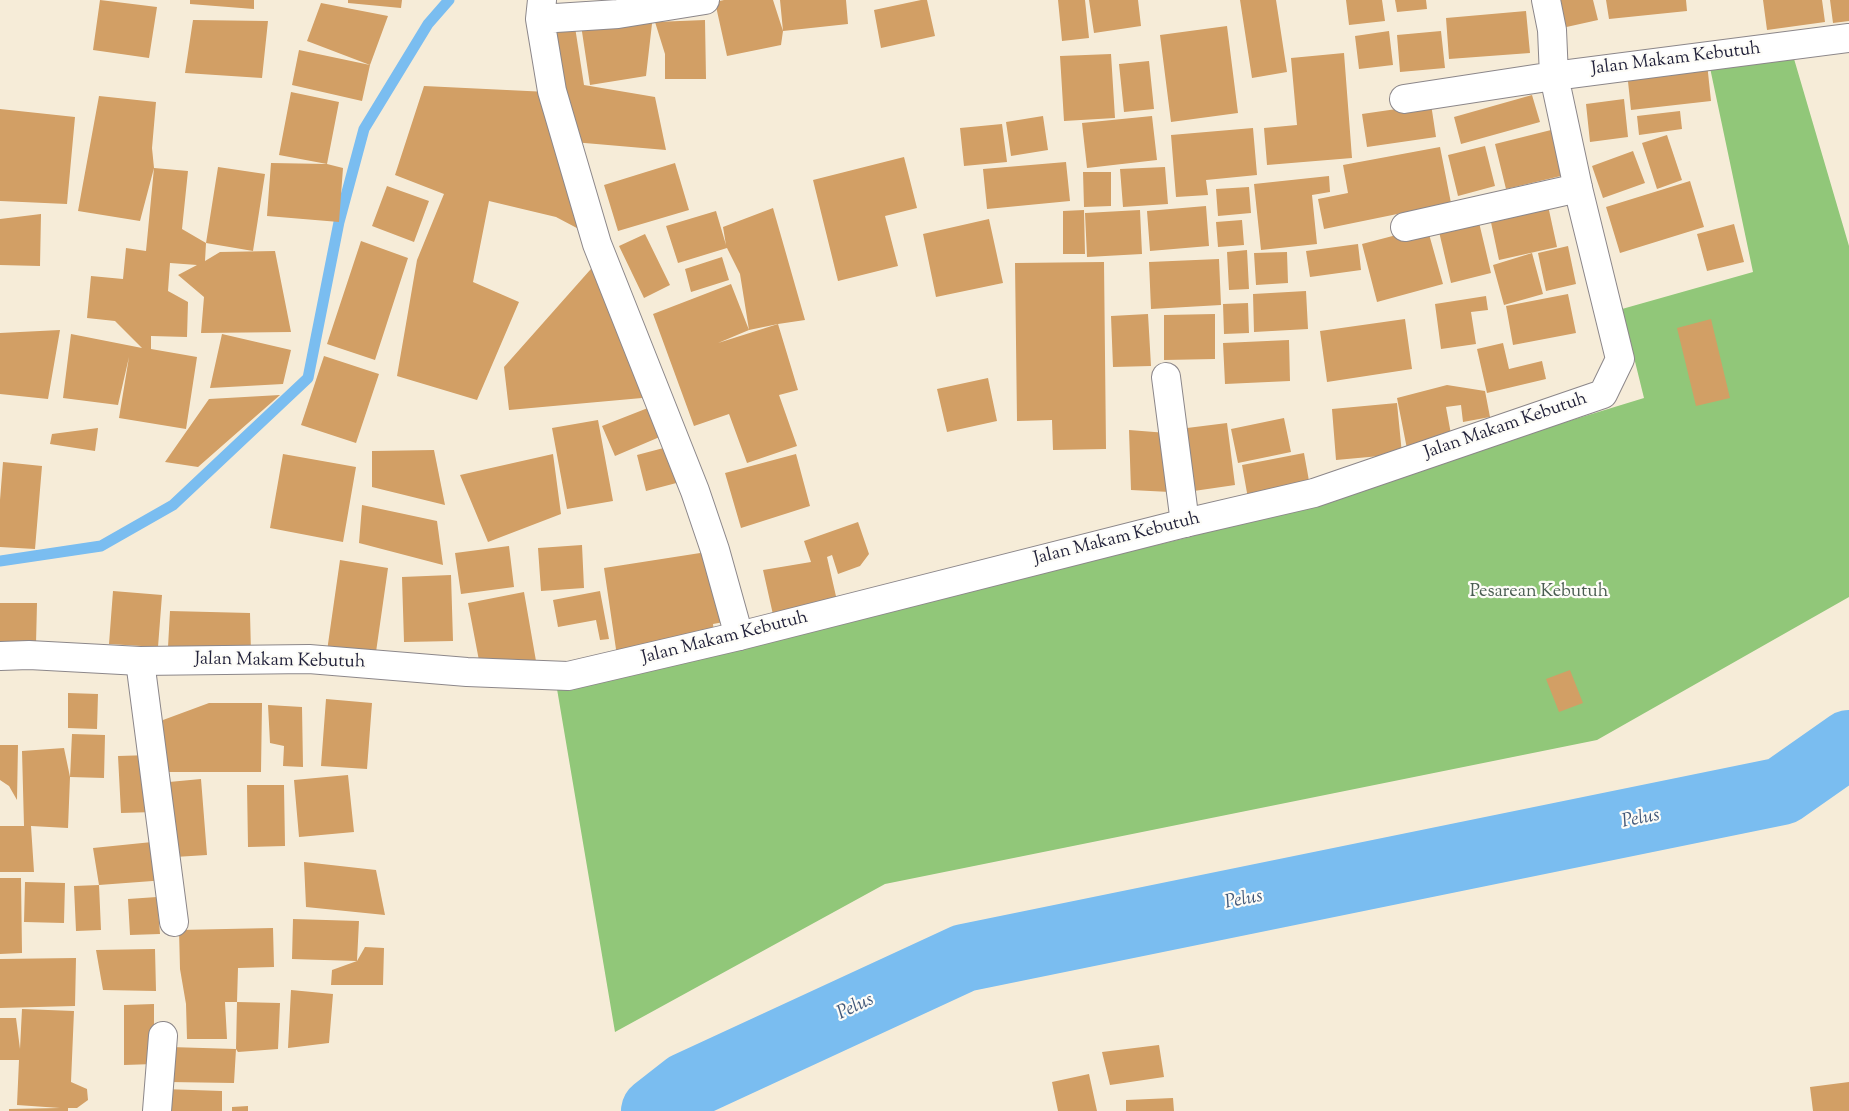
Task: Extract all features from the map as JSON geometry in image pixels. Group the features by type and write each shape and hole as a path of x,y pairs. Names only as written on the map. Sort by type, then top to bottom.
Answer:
{"street":[{"path":"705,0 618,14 541,9 552,91 597,244 695,491 715,550 739,636"},
{"path":"1404,99 1554,76 1552,30 1546,0"},
{"name":"Jalan Makam Kebutuh","path":"0,656 30,654 140,661 309,659 467,672 568,676 739,636 1184,523 1314,493 1603,394 1620,359 1578,188 1554,76 1849,38"},
{"path":"1406,227 1578,188"},
{"path":"1166,376 1184,523"},
{"path":"140,661 174,922"},
{"path":"158,1111 163,1036"}],"green space":[{"name":"Pesarean Kebutuh","path":"1792,52 1849,246 1849,597 1597,740 885,884 615,1032 557,689 1190,537 1644,398 1622,309 1753,272 1709,63"}],"building":[{"path":"100,0 157,7 149,58 93,50"},
{"path":"190,0 254,0 254,9 190,4"},
{"path":"348,0 402,0 401,8 348,3"},
{"path":"724,0 773,0 783,31 781,45 727,56 715,2"},
{"path":"780,0 846,0 848,24 783,31"},
{"path":"927,0 935,36 881,48 874,10"},
{"path":"1058,0 1085,0 1089,38 1062,41"},
{"path":"1089,0 1138,0 1141,26 1094,33"},
{"path":"1240,0 1276,0 1287,72 1252,78"},
{"path":"1346,0 1382,0 1385,21 1349,25"},
{"path":"1395,0 1426,0 1427,9 1397,12"},
{"path":"1555,0 1593,0 1598,20 1562,28"},
{"path":"1606,0 1686,0 1687,11 1609,19"},
{"path":"1763,0 1822,0 1825,22 1767,30"},
{"path":"1830,0 1849,0 1849,21 1833,23"},
{"path":"321,3 388,16 370,65 307,41"},
{"path":"1526,11 1530,53 1449,59 1446,18"},
{"path":"653,15 646,76 590,85 581,25"},
{"path":"193,20 268,21 262,78 185,73"},
{"path":"705,20 706,79 665,79 665,54 655,22"},
{"path":"553,25 575,27 584,85 655,97 666,150 573,142"},
{"path":"1227,26 1238,113 1171,122 1160,35"},
{"path":"1389,31 1393,65 1359,69 1355,36"},
{"path":"1441,31 1445,68 1400,72 1397,35"},
{"path":"299,50 370,65 362,101 292,85"},
{"path":"1344,53 1352,158 1267,165 1264,128 1297,125 1291,58"},
{"path":"1111,54 1115,118 1064,121 1060,56"},
{"path":"1149,61 1154,109 1124,112 1119,64"},
{"path":"1707,63 1711,101 1631,110 1627,72"},
{"path":"424,86 548,92 592,236 556,217 489,201 473,282 519,302 477,400 397,376 417,260 444,194 395,175"},
{"path":"291,92 339,102 327,164 279,155"},
{"path":"1532,95 1540,122 1461,144 1454,117"},
{"path":"99,96 156,102 152,148 154,168 140,221 78,211"},
{"path":"1624,99 1628,137 1590,142 1586,104"},
{"path":"1431,104 1436,137 1367,147 1362,114"},
{"path":"0,109 75,117 67,204 0,201"},
{"path":"1680,111 1682,129 1639,135 1637,116"},
{"path":"1043,116 1048,150 1011,156 1006,122"},
{"path":"1152,116 1157,160 1087,168 1082,123"},
{"path":"1002,124 1007,162 964,166 960,128"},
{"path":"1253,128 1257,175 1206,180 1208,195 1176,197 1171,135"},
{"path":"1555,129 1565,175 1506,189 1495,144"},
{"path":"1667,135 1682,180 1657,189 1642,143"},
{"path":"1485,146 1495,186 1458,196 1448,155"},
{"path":"1440,147 1451,203 1324,229 1318,199 1348,193 1343,165"},
{"path":"1633,151 1645,183 1603,198 1592,166"},
{"path":"904,157 917,208 885,216 898,266 838,281 813,180"},
{"path":"1066,162 1070,201 987,209 983,169"},
{"path":"271,163 327,164 343,168 339,222 267,216"},
{"path":"675,163 689,210 618,231 604,185"},
{"path":"218,167 265,174 253,251 206,243"},
{"path":"1165,167 1168,204 1123,207 1120,169"},
{"path":"154,168 188,171 182,229 206,243 205,261 220,252 275,251 291,332 201,333 204,297 178,275 197,265 170,263 168,291 188,302 187,337 151,336 151,349 197,357 186,429 119,418 129,357 118,405 63,398 71,334 142,348 115,321 87,318 91,276 123,279 126,248 146,251"},
{"path":"1083,172 1111,172 1111,206 1084,207"},
{"path":"1329,176 1330,192 1312,195 1317,244 1261,250 1254,184"},
{"path":"1690,181 1704,227 1620,253 1606,207"},
{"path":"387,186 429,201 414,242 372,226"},
{"path":"1249,187 1251,213 1218,216 1216,189"},
{"path":"1547,201 1557,247 1499,260 1489,213"},
{"path":"1206,206 1209,246 1150,251 1147,211"},
{"path":"773,208 805,320 749,330 740,274 727,248 678,263 666,226 716,211 726,245 723,227"},
{"path":"1084,210 1085,254 1063,254 1063,211"},
{"path":"1140,210 1142,254 1087,257 1085,213"},
{"path":"41,214 40,266 0,265 0,219"},
{"path":"1477,214 1491,273 1451,283 1437,223"},
{"path":"989,219 1003,283 936,297 923,234"},
{"path":"1242,220 1244,245 1218,247 1216,222"},
{"path":"1734,224 1744,262 1707,271 1697,234"},
{"path":"1427,227 1443,284 1377,302 1362,244"},
{"path":"645,234 670,285 644,298 619,246"},
{"path":"361,241 408,258 375,360 327,344"},
{"path":"1358,244 1361,270 1310,277 1306,251"},
{"path":"1568,246 1576,284 1546,291 1538,253"},
{"path":"1247,250 1249,289 1229,290 1227,252"},
{"path":"1287,252 1288,283 1256,285 1254,253"},
{"path":"1532,253 1543,294 1504,305 1493,265"},
{"path":"722,257 729,280 691,292 685,269"},
{"path":"1219,259 1221,305 1151,309 1149,262"},
{"path":"598,261 653,397 509,410 504,367"},
{"path":"1104,262 1106,449 1053,450 1052,420 1017,421 1015,263"},
{"path":"731,284 749,330 718,343 778,324 798,390 779,395 797,446 747,463 729,414 694,426 653,314"},
{"path":"1306,291 1308,329 1254,332 1253,294"},
{"path":"1568,294 1576,333 1513,345 1506,306"},
{"path":"1486,296 1488,310 1471,312 1476,344 1441,349 1435,304"},
{"path":"1248,303 1249,333 1224,334 1223,304"},
{"path":"1148,314 1151,366 1113,367 1111,316"},
{"path":"1215,314 1215,359 1164,360 1164,315"},
{"path":"1405,319 1412,369 1327,382 1320,331"},
{"path":"1711,319 1730,398 1696,406 1677,328"},
{"path":"60,330 48,399 0,394 0,333"},
{"path":"222,334 291,350 283,384 210,388"},
{"path":"1289,340 1290,381 1225,384 1223,343"},
{"path":"1503,343 1509,369 1542,361 1546,379 1487,393 1477,349"},
{"path":"324,356 379,374 356,443 301,425"},
{"path":"988,378 997,421 947,432 937,389"},
{"path":"1447,385 1485,391 1490,417 1463,422 1461,405 1446,407 1453,445 1408,454 1397,398"},
{"path":"280,395 198,467 165,462 209,399"},
{"path":"1397,403 1402,454 1336,460 1332,409"},
{"path":"658,404 669,433 615,456 602,426"},
{"path":"1284,418 1291,452 1238,463 1231,429"},
{"path":"598,420 613,501 567,509 552,428"},
{"path":"1227,423 1235,485 1187,492 1179,429"},
{"path":"98,428 95,451 50,444 52,434"},
{"path":"1129,430 1167,433 1170,492 1131,490"},
{"path":"675,445 684,481 646,491 637,455"},
{"path":"434,450 445,505 372,487 372,451"},
{"path":"1304,453 1311,492 1249,504 1242,465"},
{"path":"283,454 356,467 343,542 270,528"},
{"path":"553,454 561,514 488,542 460,475"},
{"path":"796,454 810,506 741,528 725,473"},
{"path":"3,462 42,466 35,549 0,547 0,500"},
{"path":"362,505 437,521 443,565 359,543"},
{"path":"858,522 869,554 860,566 838,574 832,555 827,557 838,605 774,619 763,570 811,562 804,541"},
{"path":"582,545 584,588 541,591 538,548"},
{"path":"509,546 514,587 461,594 455,553"},
{"path":"713,551 724,622 713,624 715,641 617,656 604,568"},
{"path":"340,560 388,568 375,659 327,651"},
{"path":"451,575 453,641 404,642 402,577"},
{"path":"113,591 162,595 158,647 109,644"},
{"path":"600,591 609,639 600,640 596,620 558,627 553,600"},
{"path":"524,592 536,661 481,671 468,603"},
{"path":"0,603 37,603 36,644 0,644"},
{"path":"170,611 250,613 251,653 168,647"},
{"path":"1570,670 1583,703 1559,712 1546,679"},
{"path":"68,693 98,694 97,729 68,728"},
{"path":"326,699 372,703 367,769 321,766"},
{"path":"209,703 262,703 261,772 164,772 163,720"},
{"path":"268,705 302,707 303,767 283,766 284,746 270,743"},
{"path":"72,734 105,735 104,778 70,777"},
{"path":"0,745 18,745 17,800 9,786 0,780"},
{"path":"64,748 70,777 68,828 31,826 34,872 0,872 0,826 24,826 22,751"},
{"path":"151,755 154,812 121,813 118,756"},
{"path":"348,775 354,832 299,837 294,780"},
{"path":"201,779 207,855 175,857 169,782"},
{"path":"247,785 284,785 285,846 248,847"},
{"path":"162,841 166,880 99,885 93,848"},
{"path":"304,862 376,870 385,915 306,907"},
{"path":"0,878 21,878 22,953 0,954"},
{"path":"25,882 65,883 64,923 24,922"},
{"path":"99,885 101,930 76,931 74,886"},
{"path":"157,897 160,934 130,935 128,899"},
{"path":"293,919 359,921 357,961 292,959"},
{"path":"273,928 274,967 238,968 237,1002 225,1002 227,1039 187,1039 186,1004 180,969 179,930"},
{"path":"365,947 384,948 383,985 331,985 332,970 357,961"},
{"path":"155,949 156,991 103,990 96,950"},
{"path":"76,958 75,1006 0,1008 0,959"},
{"path":"291,990 333,994 329,1043 288,1048"},
{"path":"237,1002 280,1003 278,1049 238,1052 236,1049"},
{"path":"154,1004 154,1064 124,1065 124,1005"},
{"path":"22,1009 74,1011 71,1082 87,1089 88,1100 77,1108 68,1108 68,1111 9,1111 9,1109 60,1108 17,1105 19,1060 0,1060 0,1018 16,1018 20,1049"},
{"path":"1159,1045 1164,1077 1110,1085 1102,1052"},
{"path":"170,1047 236,1049 234,1083 169,1082"},
{"path":"1089,1074 1097,1111 1058,1111 1052,1082"},
{"path":"1849,1082 1849,1111 1813,1111 1810,1087"},
{"path":"163,1089 222,1091 222,1111 162,1111"},
{"path":"1173,1098 1174,1111 1126,1111 1126,1100"},
{"path":"248,1106 248,1111 232,1111 232,1107"}],"waterway":[{"path":"0,561 101,546 173,505 308,378 339,222 364,129 428,24 449,0"},
{"name":"Pelus","path":"655,1111 687,1086 964,958 1782,791 1849,744"}]}
